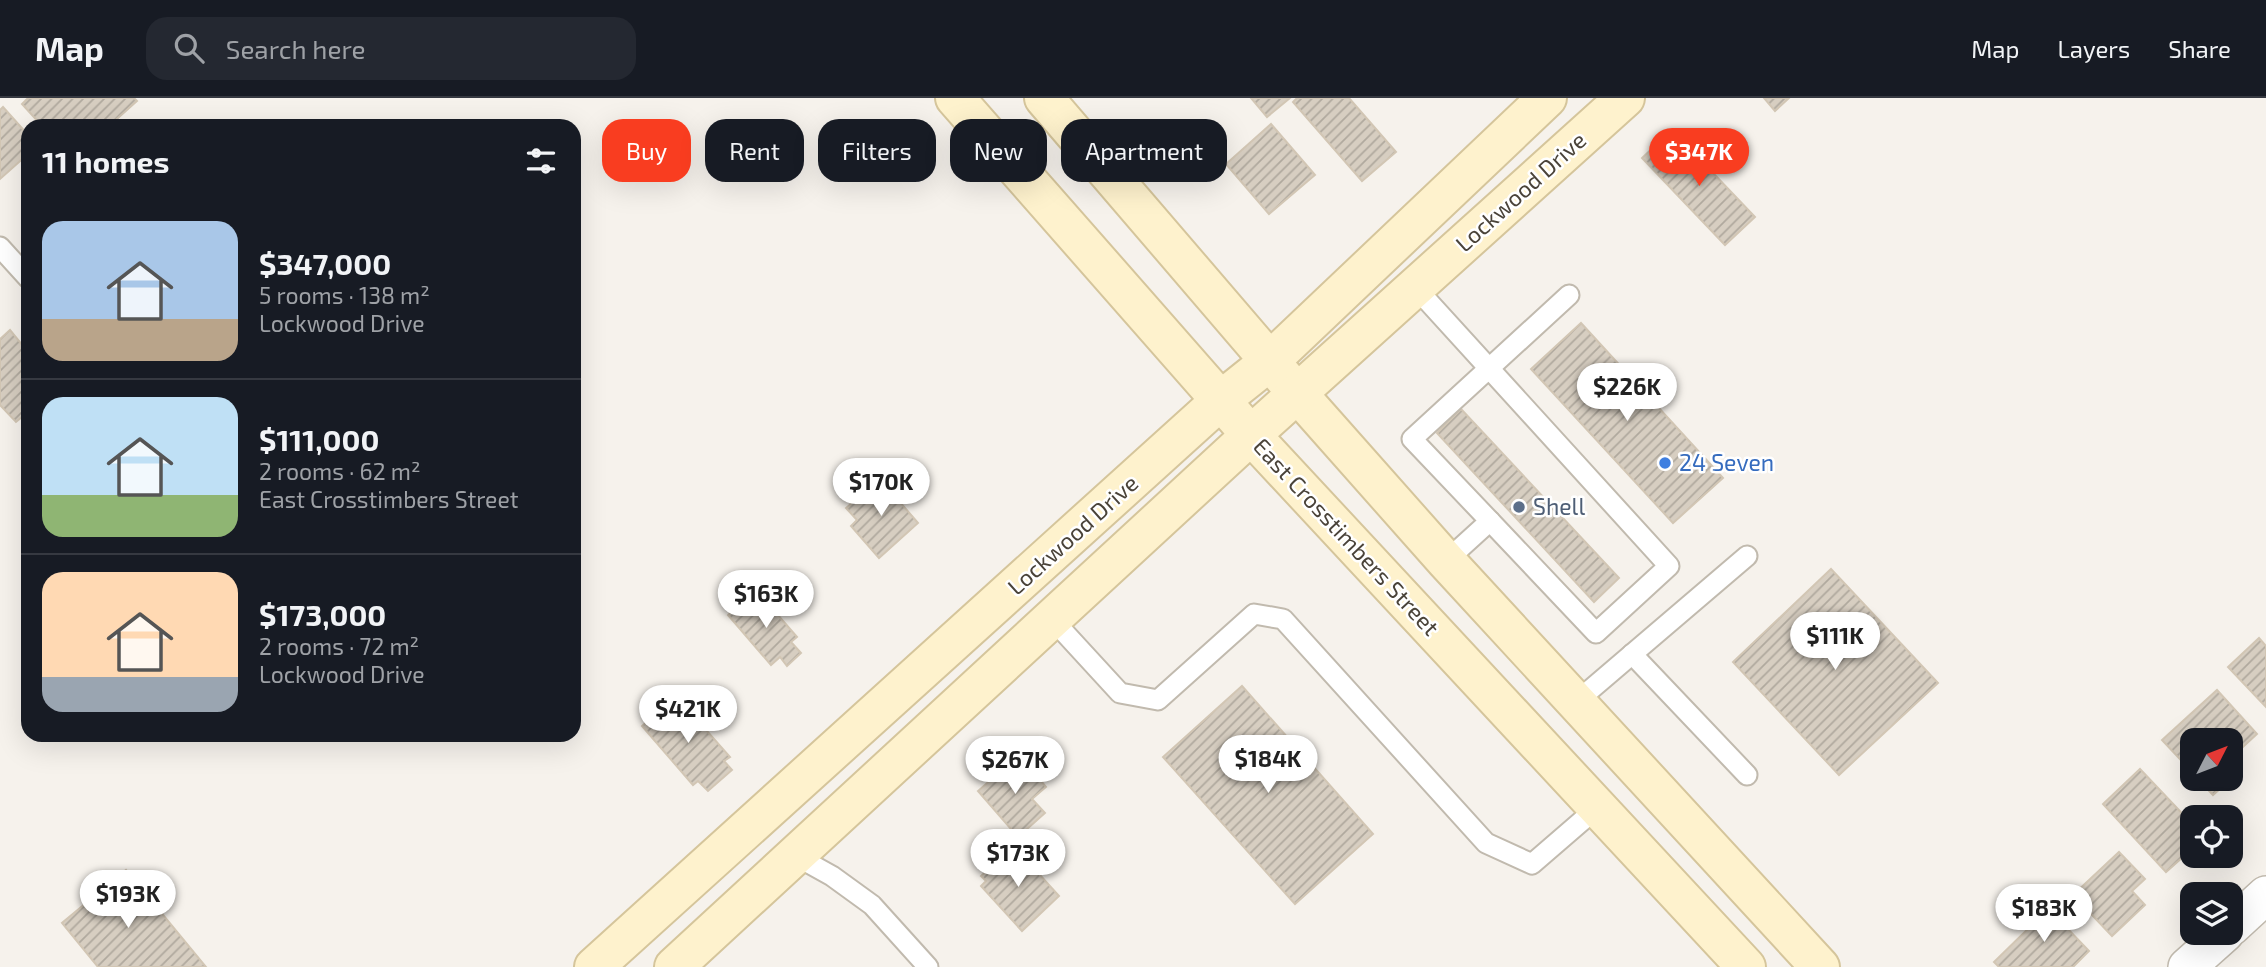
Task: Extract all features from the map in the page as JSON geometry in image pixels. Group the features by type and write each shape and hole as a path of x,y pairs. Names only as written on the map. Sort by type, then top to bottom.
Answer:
{"main road":[{"name":"East Crosstimbers Street","path":"955,98 1220,401 1746,967"},
{"path":"1044,98 1298,394 1446,561 1820,967"},
{"name":"Lockwood Drive","path":"594,967 1220,401 1270,360 1547,98"},
{"name":"Lockwood Drive","path":"674,967 1251,435 1625,98"},
{"path":"759,818 796,856"}],"street":[{"path":"2243,916 2266,895"},
{"path":"2187,967 2212,945"}],"lane":[{"path":"0,247 21,270"},
{"path":"1415,288 1488,369 1668,566 1596,633 1412,439 1488,369 1569,295"},
{"path":"1446,561 1490,521"},
{"path":"1576,702 1747,556"},
{"path":"1052,619 1119,694 1158,700 1254,614 1283,619 1486,844 1532,864 1598,807"},
{"path":"1632,654 1747,775"},
{"path":"796,856 832,876 872,905 928,967"}],"building":[{"path":"28,98 134,98 137,101 117,119 36,119 22,104"},
{"path":"1251,98 1290,98 1267,117"},
{"path":"1297,98 1349,98 1396,152 1362,181 1293,102"},
{"path":"1764,98 1789,98 1775,111"},
{"path":"3,107 21,127 21,160 0,179 0,110"},
{"path":"1271,124 1315,175 1269,214 1227,163"},
{"path":"1672,130 1755,217 1725,245 1642,158"},
{"path":"1581,323 1723,478 1673,523 1531,369"},
{"path":"10,330 21,343 21,418 16,422 0,405 0,339"},
{"path":"1461,409 1619,578 1594,602 1437,433"},
{"path":"880,479 918,523 879,558 851,526 857,520 846,508"},
{"path":"1831,569 1938,683 1839,775 1733,662"},
{"path":"757,591 797,637 791,642 801,653 787,666 780,657 771,665 728,615"},
{"path":"2259,638 2266,646 2266,707 2228,667"},
{"path":"1242,686 1373,834 1295,904 1163,757"},
{"path":"2217,690 2257,734 2244,746 2244,728 2180,728 2180,759 2162,740"},
{"path":"676,696 730,757 724,761 732,770 708,791 698,781 693,785 642,726"},
{"path":"1019,755 1046,787 1032,799 1045,813 1018,837 978,791"},
{"path":"2140,769 2180,811 2180,860 2166,872 2103,804"},
{"path":"1019,852 1059,896 1022,931 981,886 986,881 981,876 1006,853 1011,859"},
{"path":"2119,852 2145,879 2132,891 2145,905 2112,936 2073,895"},
{"path":"126,870 206,967 98,967 62,923"},
{"path":"2041,901 2089,951 2073,967 1999,967 1994,962 2034,923 2026,915"}],"place":[{"name":"24 Seven","path":"1665,463"},
{"name":"Shell","path":"1519,507"}]}
